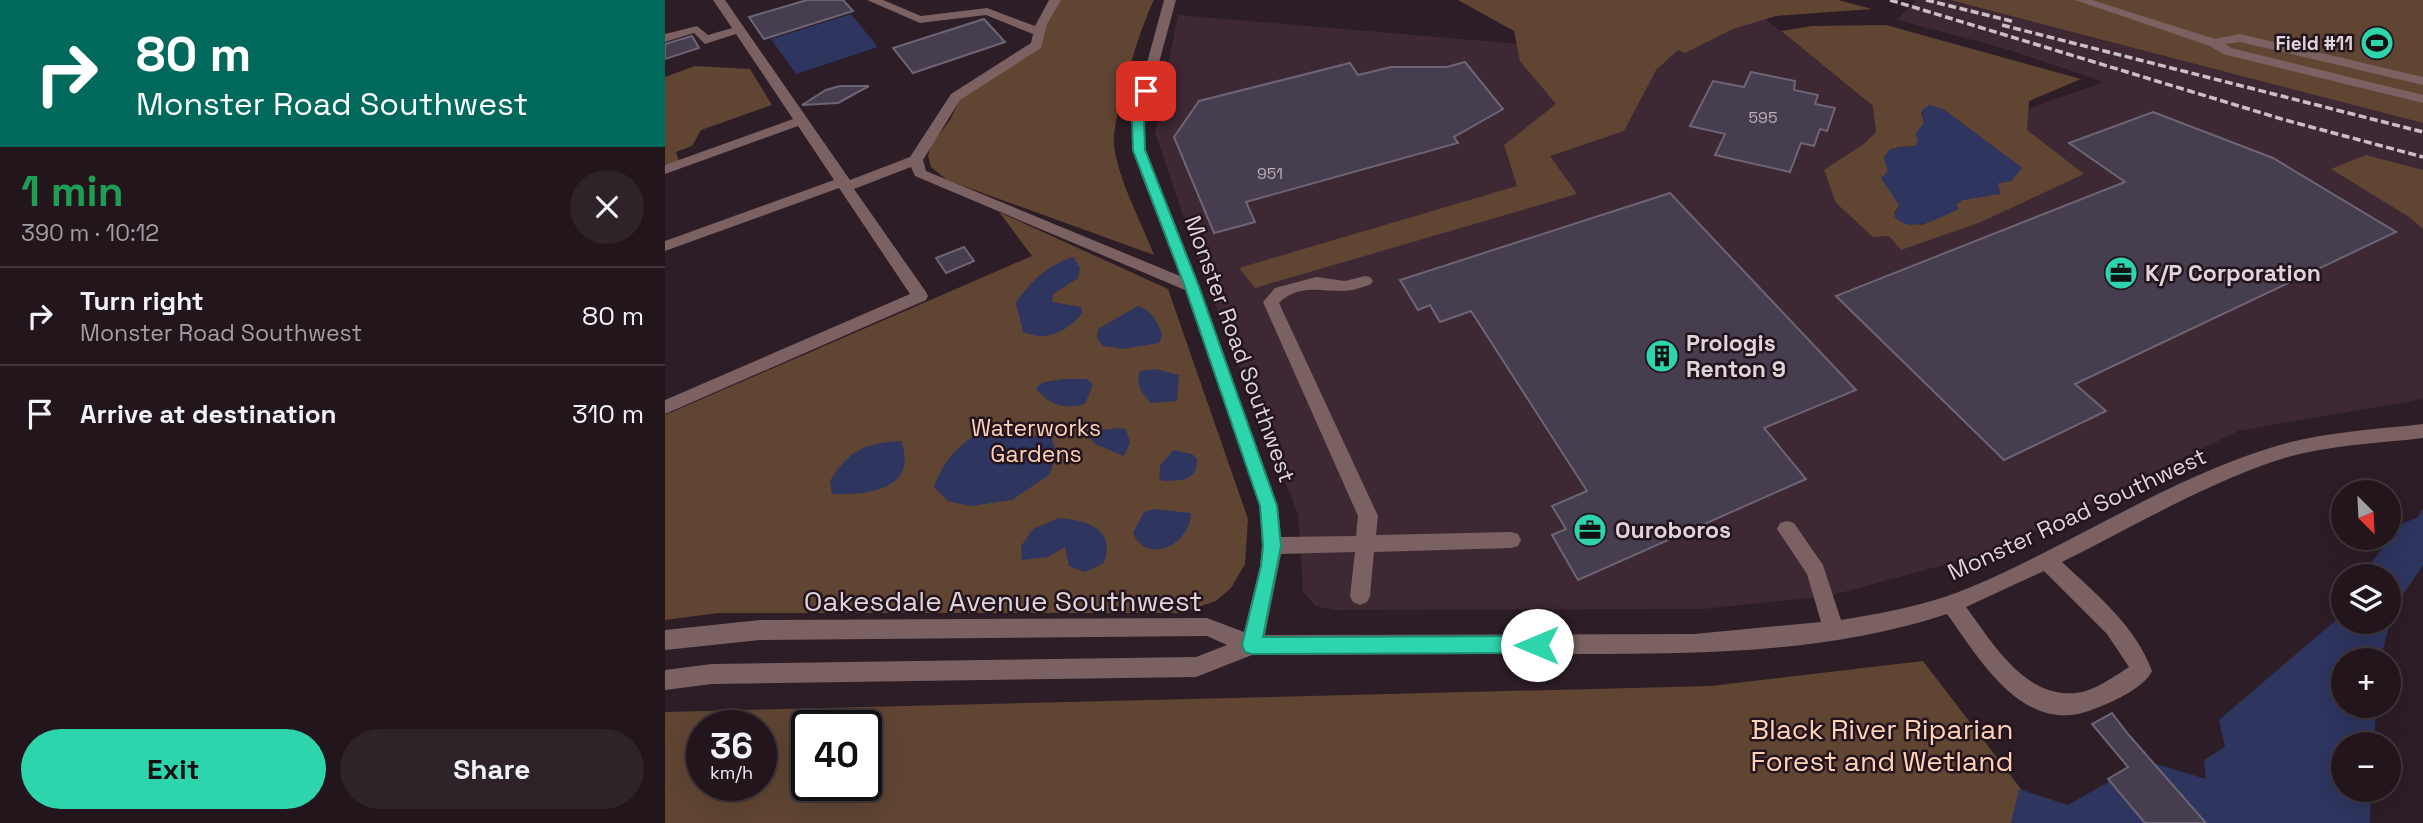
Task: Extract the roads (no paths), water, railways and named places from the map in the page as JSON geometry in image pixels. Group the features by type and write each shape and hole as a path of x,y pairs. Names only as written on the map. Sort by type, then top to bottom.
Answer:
{"street":[{"path":"665,407 920,296 846,183 719,0"},
{"path":"873,0 920,20 987,10 1039,32"},
{"path":"665,246 916,160 955,97 979,79 1037,45 1039,32 1055,0"},
{"name":"Monster Road Southwest","path":"1170,0 1138,118 1137,136 1139,150 1192,287 1269,506 1272,546 1252,645 1694,644 1834,631 1909,617 1975,595 2223,474 2273,454 2324,442 2423,430"},
{"path":"2081,0 2214,43 2227,51 2423,99"},
{"path":"665,38 697,29 705,40 739,29"},
{"path":"2214,43 2240,38 2423,82"},
{"path":"665,170 802,120"},
{"path":"916,160 920,173 939,183 1192,287"},
{"path":"1360,596 1368,516 1271,302 1273,296 1281,292 1316,282 1345,286 1365,281"},
{"path":"1787,529 1816,571 1834,631"},
{"path":"1272,546 1511,540"},
{"path":"1951,603 2013,684 2030,696 2052,703 2077,703 2120,687 2141,671 2139,660 2111,626 2046,560"},
{"name":"Oakesdale Avenue Southwest","path":"665,640 760,630 1207,627 1252,645"},
{"path":"665,680 712,674 1196,667 1252,645"}],"water":[{"path":"851,14 878,47 796,74 771,39"},
{"path":"1930,105 1943,109 2022,168 2012,181 1998,183 2000,194 1962,200 1956,205 1959,209 1926,223 1909,224 1894,216 1899,205 1881,178 1888,171 1884,157 1890,149 1916,146 1918,140 1915,134 1924,123 1922,110"},
{"path":"1074,257 1080,268 1078,278 1053,294 1052,302 1081,307 1082,313 1070,325 1056,333 1040,336 1023,332 1016,303 1041,275 1056,264"},
{"path":"1138,306 1151,314 1156,322 1162,335 1159,343 1123,349 1103,346 1097,338 1098,329"},
{"path":"1156,369 1179,375 1177,401 1151,403 1142,392 1138,380 1140,371"},
{"path":"1087,379 1093,384 1085,404 1058,405 1046,399 1036,388 1044,382"},
{"path":"1126,429 1130,443 1124,456 1095,444 1090,438 1091,431"},
{"path":"982,431 1052,438 1057,455 1049,475 1012,500 971,506 948,501 934,487 938,477 953,454"},
{"path":"901,441 905,457 903,470 897,480 874,491 832,494 830,481 851,455 868,446"},
{"path":"1173,450 1192,454 1197,459 1196,467 1187,478 1163,481 1159,478 1160,466"},
{"path":"2423,508 2423,565 2401,598 2401,564 2371,564 2381,550 2401,550 2401,524 2418,517"},
{"path":"1154,509 1191,513 1189,525 1183,535 1167,547 1147,548 1139,543 1133,533 1144,512"},
{"path":"1059,518 1089,524 1103,534 1107,551 1104,563 1085,572 1069,566 1065,547 1048,557 1022,560 1021,546 1033,529"},
{"path":"2331,624 2331,634 2387,634 2383,648 2331,648 2331,718 2375,718 2375,732 2331,732 2331,802 2371,802 2370,823 2206,823 2153,763 2206,779 2204,760 2225,747 2219,720"},
{"path":"2110,781 2145,823 2011,823 2019,789 2068,805"}],"railway":[{"path":"1890,0 2285,120 2423,157"},
{"path":"1926,0 2015,22"},
{"path":"2002,25 2423,132"}],"place":[{"name":"Field #11","path":"2377,43"},
{"name":"K/P Corporation","path":"2121,273"},
{"name":"Prologis Renton 9","path":"1662,356"},
{"name":"Ouroboros","path":"1590,530"}],"park label":[{"name":"Waterworks Gardens","path":"1036,441"},
{"name":"Black River Riparian Forest and Wetland","path":"1882,745"}]}
